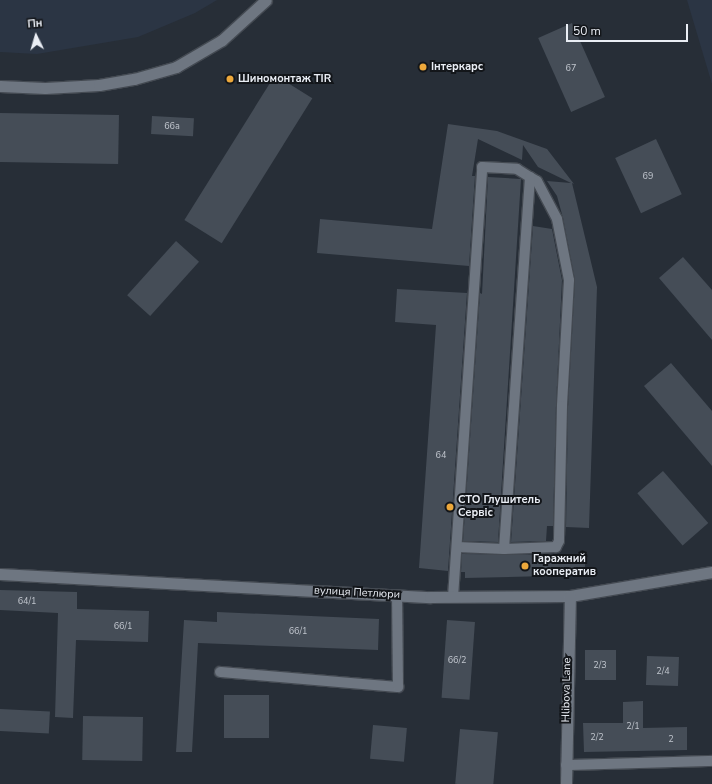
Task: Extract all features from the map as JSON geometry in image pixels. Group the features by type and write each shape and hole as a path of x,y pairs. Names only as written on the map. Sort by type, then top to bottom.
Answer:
{"street":[{"path":"0,86 45,88 99,85 134,79 176,67 222,40 266,0"},
{"name":"вулиця Петлюри","path":"0,574 453,597 570,596 712,572"},
{"name":"Hlibova Lane","path":"566,784 570,596"}],"lane":[{"path":"453,597 482,167 517,169 537,181 557,219 568,280 562,406 559,541 556,547 504,549 457,547"},
{"path":"504,549 530,176"},
{"path":"220,672 398,686 397,595"},
{"path":"566,765 712,760"}],"shaded area":[{"path":"0,0 217,0 195,13 138,37 37,54 0,52"},
{"path":"687,0 712,0 712,84"}],"building":[{"path":"572,23 605,97 571,112 538,38"},
{"path":"275,75 312,98 222,243 184,220"},
{"path":"0,113 119,115 118,164 0,162"},
{"path":"152,116 194,118 193,136 151,134"},
{"path":"448,124 497,131 547,149 574,184 572,183 597,287 589,528 566,527 568,406 575,280 563,218 557,196 547,181 571,183 538,167 523,145 522,160 478,139 472,176 475,176 469,266 317,253 320,219 432,229"},
{"path":"656,139 682,194 641,213 615,158"},
{"path":"488,177 521,179 498,542 463,541 480,293 482,294"},
{"path":"533,226 552,229 562,280 556,406 553,526 547,526 546,541 511,542"},
{"path":"176,241 199,262 150,316 127,295"},
{"path":"683,257 712,290 712,340 659,278"},
{"path":"397,289 467,293 448,571 419,568 436,325 395,322"},
{"path":"671,363 712,411 712,466 644,386"},
{"path":"663,471 708,523 683,545 637,493"},
{"name":"Гаражний кооператив","path":"462,554 585,555 585,575 465,578 465,572 461,572"},
{"path":"0,590 77,592 77,609 149,611 148,642 76,640 73,718 55,717 58,613 0,610"},
{"path":"217,612 379,619 378,650 198,643 192,752 176,752 184,620 217,622"},
{"path":"447,620 475,622 469,700 442,698"},
{"path":"585,650 616,650 616,680 585,680"},
{"path":"647,656 679,657 678,686 646,685"},
{"path":"224,695 269,695 269,738 224,738"},
{"path":"643,701 643,728 687,727 687,750 584,752 583,723 623,723 623,702"},
{"path":"0,709 50,712 49,734 0,731"},
{"path":"83,716 143,717 142,761 82,760"},
{"path":"373,725 407,728 404,762 370,759"},
{"path":"460,729 498,732 493,784 455,784"}],"place":[{"name":"Інтеркарс","path":"423,67"},
{"name":"Шиномонтаж TIR","path":"230,79"},
{"name":"СТО Глушитель Сервіс","path":"450,507"},
{"name":"Гаражний кооператив","path":"525,566"}]}
